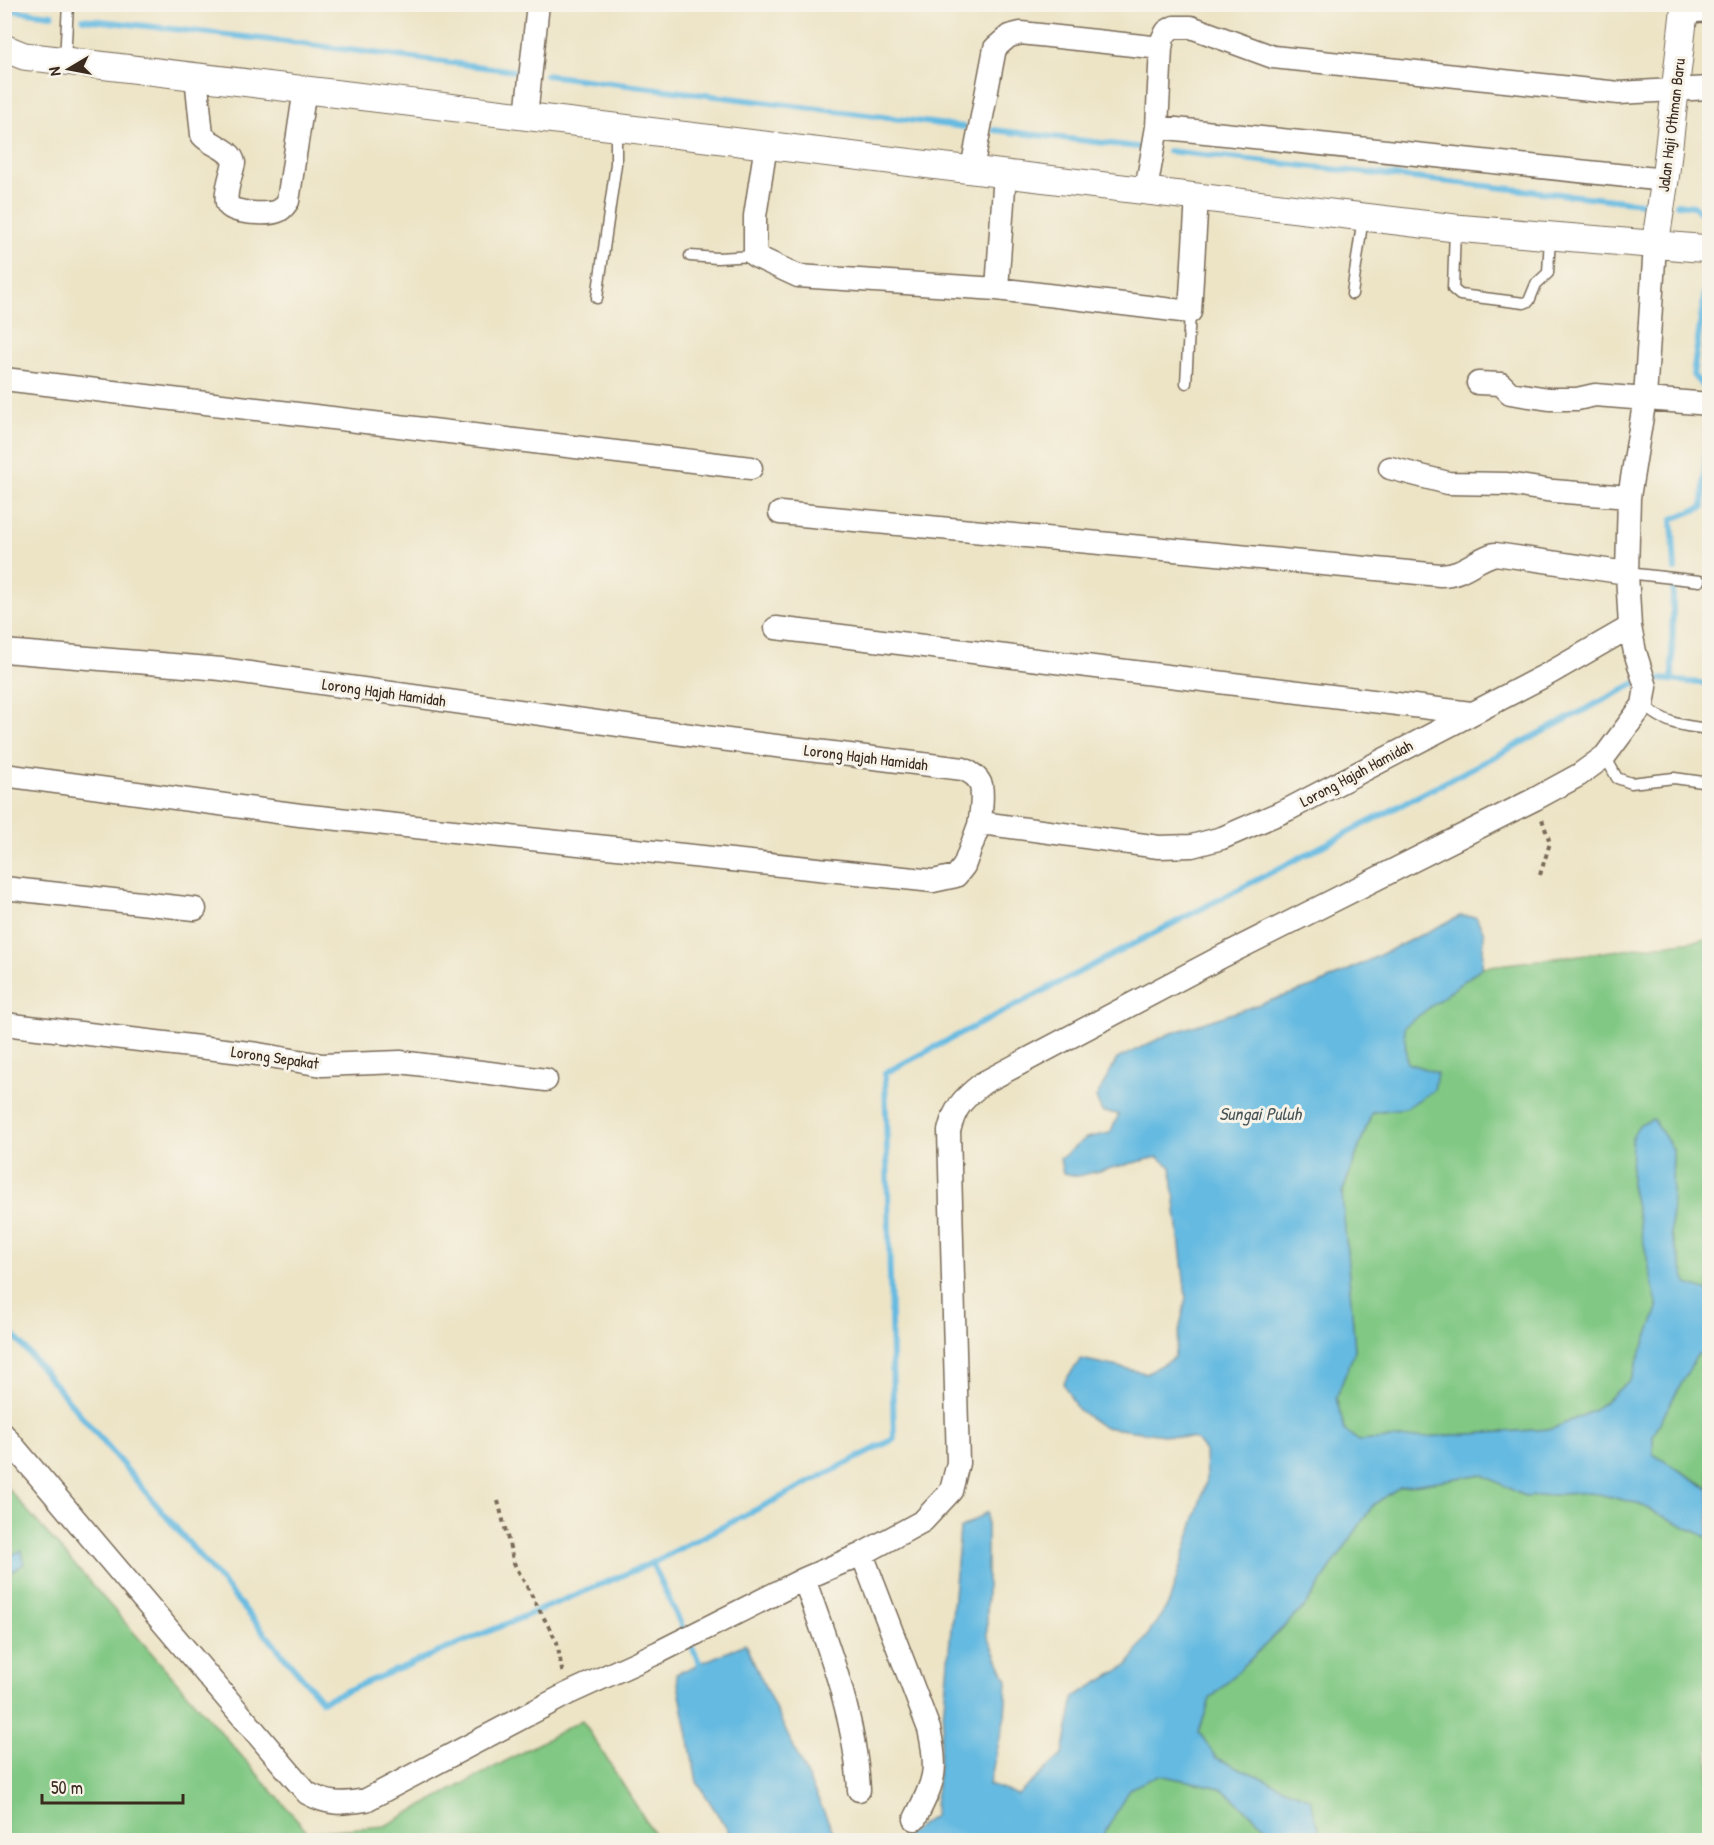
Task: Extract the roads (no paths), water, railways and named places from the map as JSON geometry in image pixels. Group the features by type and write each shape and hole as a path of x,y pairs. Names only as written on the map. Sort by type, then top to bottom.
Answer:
{"street":[{"path":"526,116 538,4"},
{"name":"Jalan Haji Othman Baru","path":"1655,244 1675,89 1693,9"},
{"path":"1146,190 1157,127 1161,48 1167,31 1174,27 1191,27 1273,57 1618,93 1710,88"},
{"path":"972,169 995,48 1009,36 1021,33 1161,48"},
{"path":"4,48 24,56 1455,228 1710,249"},
{"path":"196,76 202,135 207,141 228,152 234,163 226,199 233,211 271,213 282,210 288,201 305,89"},
{"path":"1157,127 1665,180"},
{"path":"766,145 755,216 755,255 798,276 997,289 1190,312 1197,197"},
{"path":"997,289 1005,174"},
{"path":"4,1435 307,1793 323,1801 343,1804 366,1800 567,1694 659,1652 804,1579 862,1554 923,1521 951,1491 958,1463 950,1131 954,1113 965,1098 983,1083 1222,956 1579,775 1605,756 1645,696 1630,627 1627,573 1629,497 1645,398 1655,244"},
{"path":"4,379 751,468"},
{"path":"1478,383 1501,384 1510,393 1549,399 1577,399 1596,395 1710,404"},
{"path":"1390,468 1448,483 1508,484 1553,491 1629,497"},
{"path":"780,513 1440,575 1450,575 1495,554 1627,573"},
{"name":"Lorong Hajah Hamidah","path":"4,651 221,669 668,732 963,769 972,774 981,784 979,825 1160,847 1192,846 1222,838 1289,809 1550,673 1630,627"},
{"path":"776,628 1471,713"},
{"path":"4,775 300,815 933,881 956,876 964,866 979,825"},
{"path":"4,888 195,909"},
{"name":"Lorong Sepakat","path":"4,1024 258,1054 322,1065 400,1062 546,1080"},
{"path":"862,1554 929,1729 934,1749 935,1766 932,1787 915,1819"},
{"path":"804,1579 838,1673 857,1758 859,1790"}],"lane":[{"path":"65,61 68,4"},
{"path":"597,298 616,165 616,127"},
{"path":"1352,294 1363,216"},
{"path":"1455,228 1453,288 1460,295 1524,303 1529,301 1536,284 1548,273 1550,237"},
{"path":"690,256 717,258 755,255"},
{"path":"1186,383 1190,312"},
{"path":"1627,573 1700,581"},
{"path":"1645,696 1659,717 1680,726 1710,729"},
{"path":"1605,756 1617,778 1632,783 1674,778 1710,783"}],"water":[{"name":"Sungai Puluh","path":"1460,916 1476,917 1484,933 1482,967 1404,1027 1407,1063 1437,1073 1434,1090 1406,1108 1372,1112 1342,1193 1355,1350 1336,1398 1345,1431 1359,1441 1552,1429 1595,1410 1630,1380 1658,1309 1631,1184 1632,1138 1640,1124 1653,1119 1673,1149 1671,1235 1687,1284 1709,1291 1710,1349 1697,1355 1653,1435 1653,1454 1709,1489 1709,1538 1636,1503 1590,1492 1526,1497 1482,1474 1400,1487 1373,1505 1306,1605 1210,1699 1199,1732 1216,1758 1310,1799 1320,1832 1328,1840 1281,1840 1221,1788 1159,1775 1129,1789 1101,1840 899,1840 934,1816 960,1529 987,1512 987,1634 1007,1681 1005,1716 989,1785 1018,1795 1063,1754 1074,1697 1128,1665 1169,1603 1206,1482 1205,1451 1195,1439 1103,1427 1077,1409 1063,1383 1081,1359 1146,1373 1174,1358 1186,1297 1171,1167 1158,1157 1078,1176 1063,1173 1060,1159 1086,1138 1110,1133 1119,1114 1102,1112 1096,1098 1117,1059 1169,1034 1318,985"},
{"path":"22,1550 24,1564 5,1576 5,1558"},
{"path":"745,1644 837,1840 734,1840 697,1782 676,1674"}],"waterway":[{"path":"5,4 9,10 52,15"},
{"path":"83,19 515,71"},
{"path":"546,75 964,127"},
{"path":"994,130 1137,147"},
{"path":"1168,151 1651,204"},
{"path":"1677,204 1694,206 1710,222"},
{"path":"1707,396 1707,391 1693,375 1709,263"},
{"path":"1675,569 1672,519 1703,507 1707,419"},
{"path":"1672,680 1673,586"},
{"path":"1649,678 1710,684"},
{"path":"4,1324 322,1701 652,1563 894,1439 885,1073 1640,681"},
{"path":"652,1563 685,1633"},
{"path":"690,1643 700,1664"}]}
